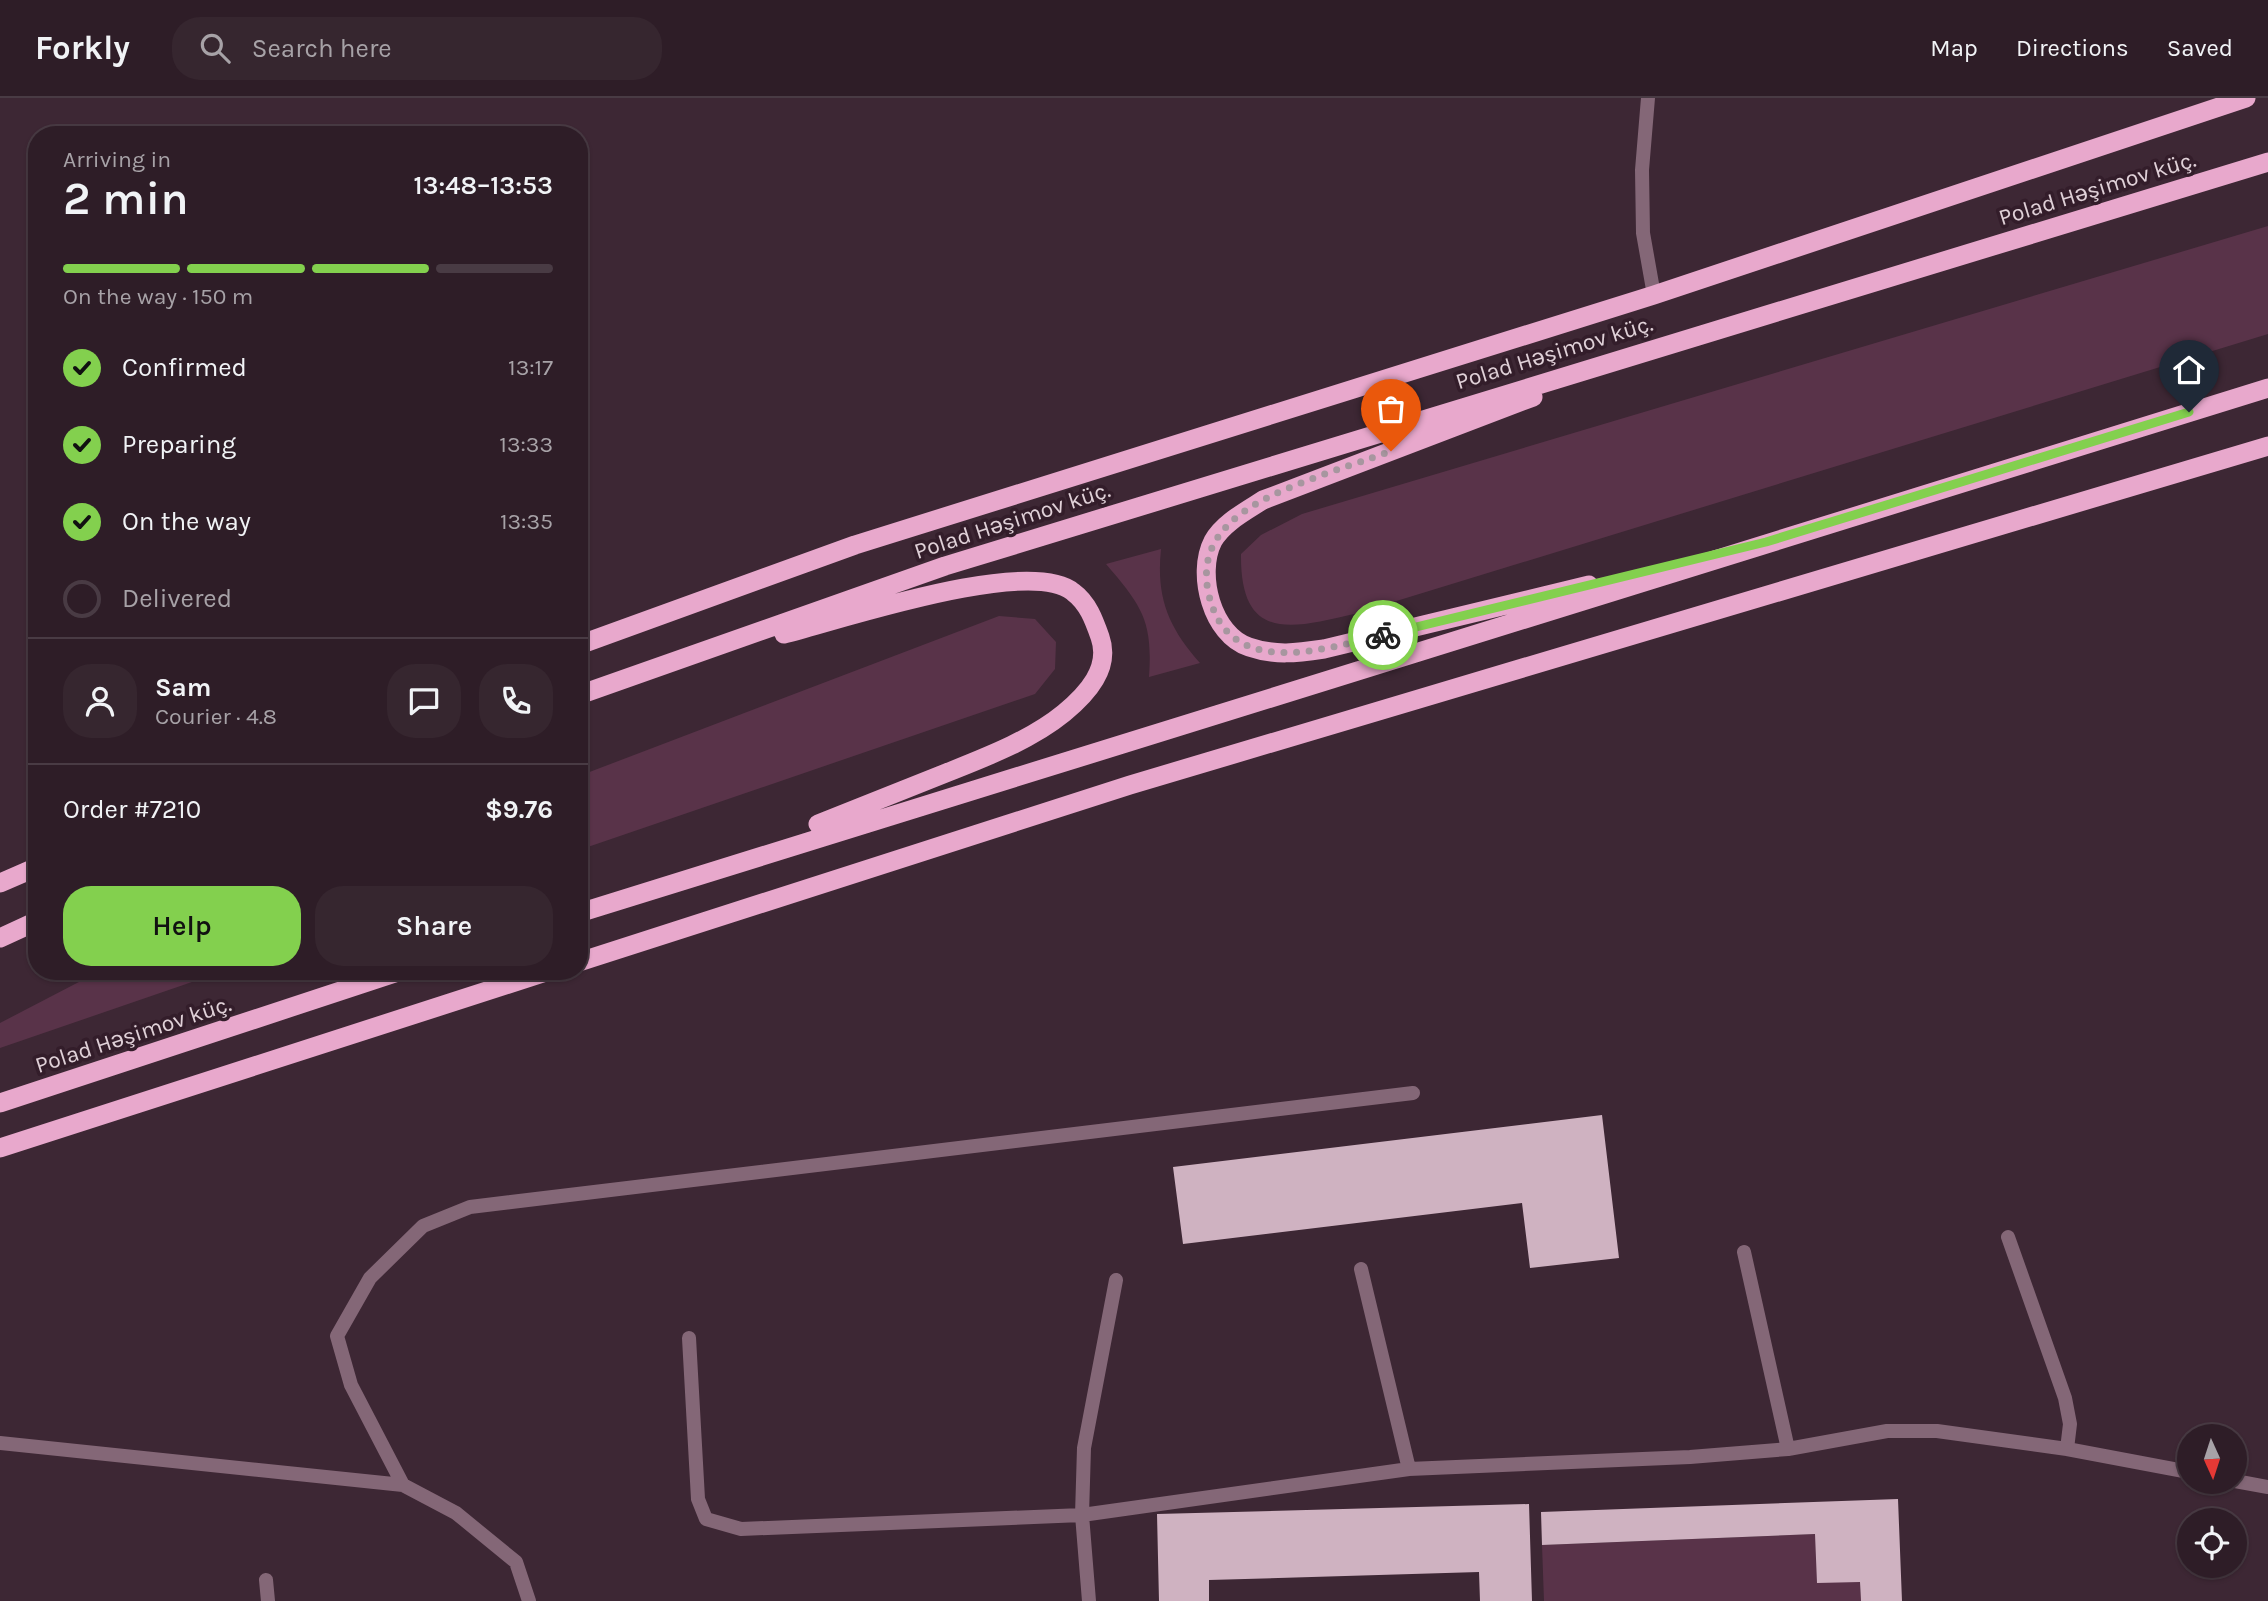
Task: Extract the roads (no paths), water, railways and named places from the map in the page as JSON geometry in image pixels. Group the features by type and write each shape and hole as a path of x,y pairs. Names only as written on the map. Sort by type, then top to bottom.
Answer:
{"highway":[{"path":"588,642 855,545 1654,295 2217,102 2246,98"},
{"name":"Polad Həşimov küç.","path":"588,692 945,566 2268,162"},
{"path":"1698,334 1262,500 1231,521 1213,541 1205,573 1210,601 1223,626 1246,647 1282,655 1324,649 1766,542"},
{"path":"588,910 687,877 2268,388"},
{"path":"588,958 1130,785 2268,446"},
{"path":"644,671 968,586 1016,582 1049,582 1073,591 1092,614 1103,646 1100,670 1089,689 1062,714 1000,751 687,877"},
{"path":"0,883 28,871"},
{"path":"0,938 28,925"},
{"name":"Polad Həşimov küç.","path":"0,1104 374,980"},
{"path":"0,1148 521,980"}],"street":[{"path":"1648,98 1642,170 1643,233 1654,295"},
{"path":"403,1485 351,1385 337,1336 370,1278 423,1226 470,1207 1413,1093"},
{"path":"2008,1237 2065,1398 2070,1424 2067,1449"},
{"path":"1744,1252 1788,1449"},
{"path":"1361,1269 1409,1469"},
{"path":"1089,1601 1082,1515 1084,1448 1116,1280"},
{"path":"689,1338 698,1499 706,1520 741,1530 1082,1515 1409,1469 1788,1449 1887,1432 1937,1431 2067,1449 2177,1470"},
{"path":"0,1443 403,1485 456,1513 516,1562 528,1601"},
{"path":"2247,1483 2268,1487"},
{"path":"266,1580 268,1601"}]}
